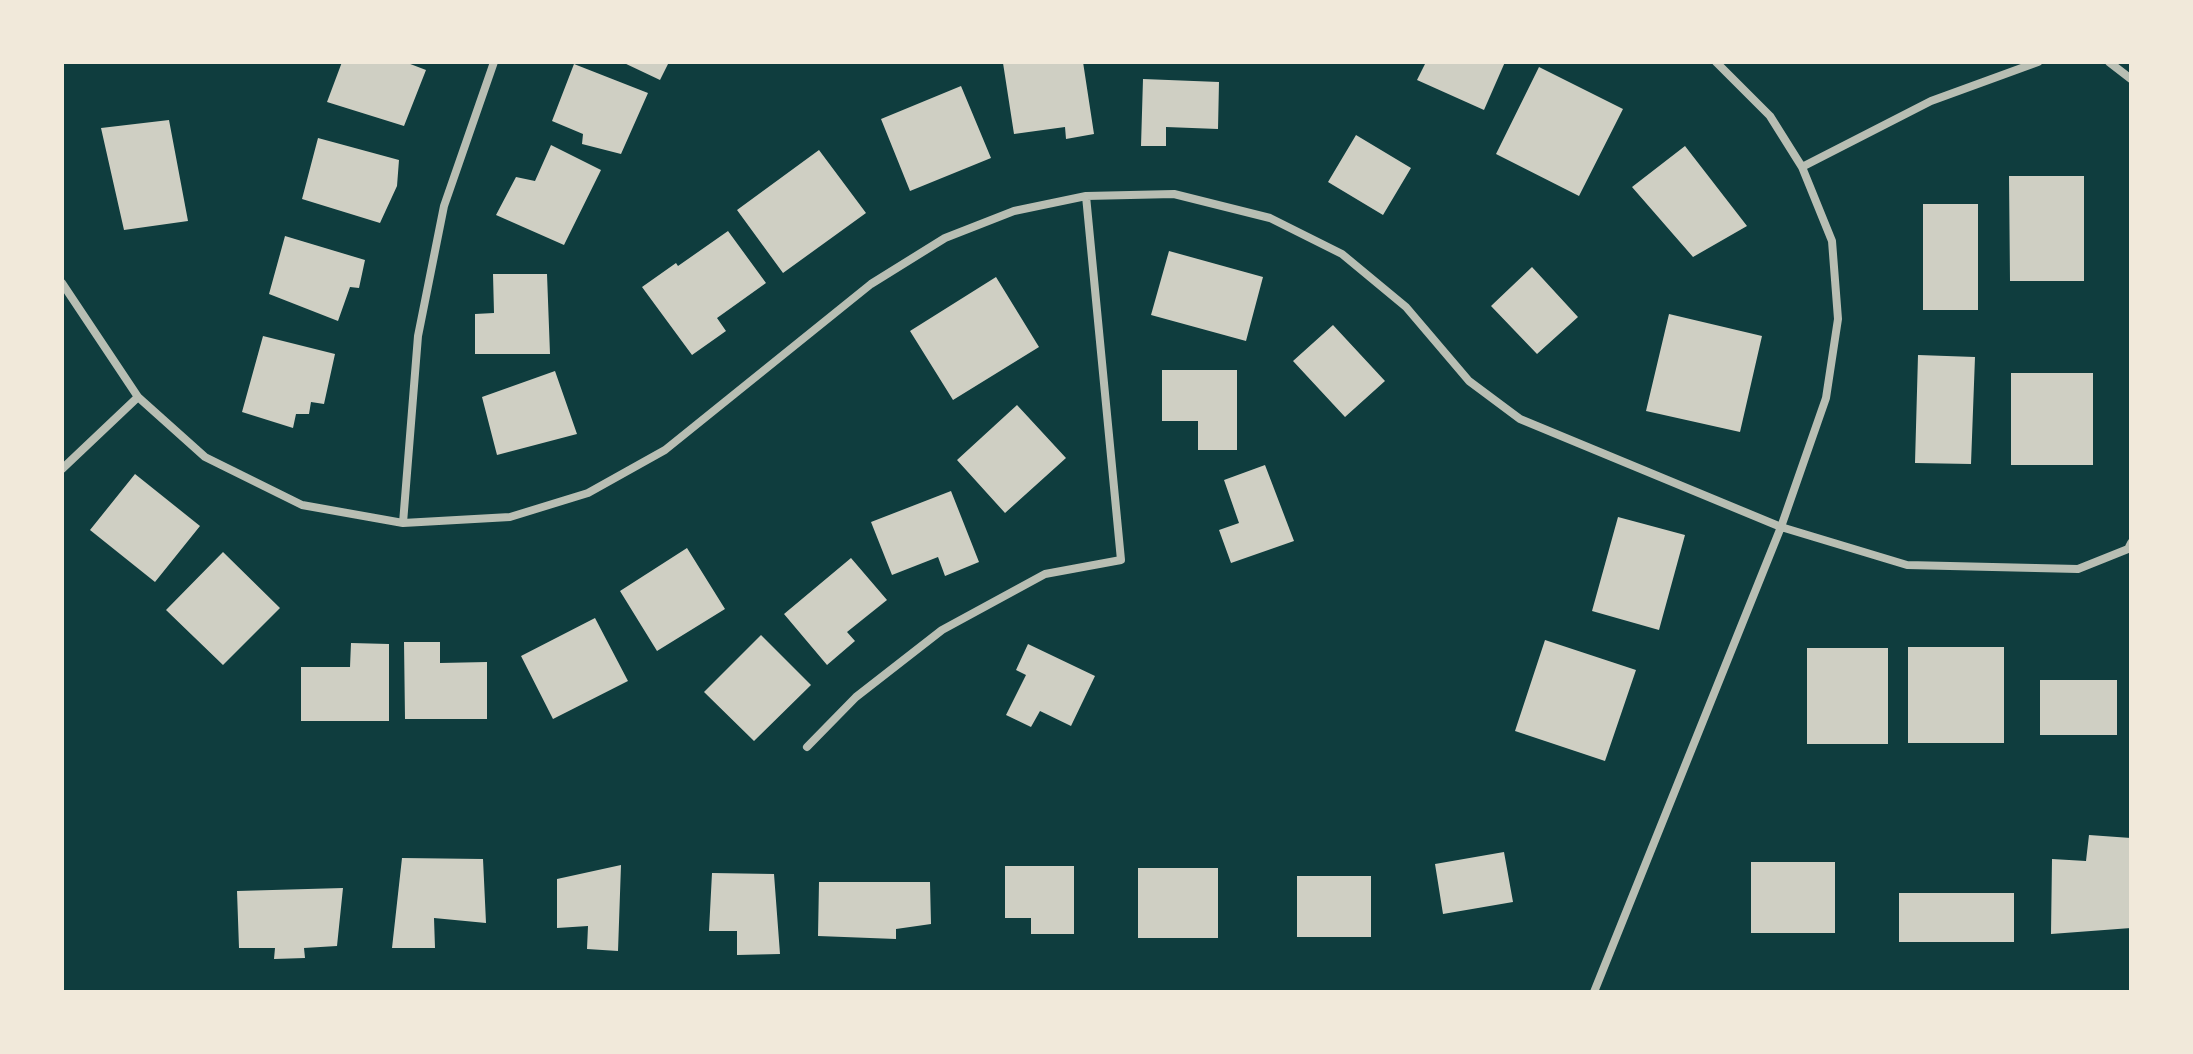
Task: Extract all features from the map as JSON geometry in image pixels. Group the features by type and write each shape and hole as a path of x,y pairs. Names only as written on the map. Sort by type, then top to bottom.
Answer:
{"street":[{"path":"403,523 418,336 444,206 494,62"},
{"path":"1594,992 1781,527 1826,398 1838,319 1832,241 1802,167 1770,116 1716,62"},
{"path":"1802,167 1931,101 2038,62"},
{"path":"2109,62 2131,79"},
{"path":"62,283 138,397 205,457 302,505 403,523 510,517 588,493 665,450 871,284 945,238 1014,211 1086,196 1174,194 1270,218 1342,254 1406,307 1469,381 1520,419 1781,527 1907,565 2078,569 2128,549 2131,543"},
{"path":"807,747 856,697 942,630 1045,574 1121,560 1086,196"},
{"path":"62,469 138,397"}],"building":[{"path":"342,62 405,62 426,70 404,126 327,102"},
{"path":"622,62 669,62 660,80"},
{"path":"1083,62 1094,134 1066,139 1065,127 1014,134 1003,63"},
{"path":"1426,62 1505,62 1484,110 1417,80"},
{"path":"574,64 648,93 621,154 582,144 583,134 552,121"},
{"path":"1539,67 1623,109 1579,196 1496,154"},
{"path":"1143,79 1219,82 1218,129 1166,127 1166,146 1141,146"},
{"path":"961,86 991,158 910,191 881,119"},
{"path":"169,120 188,221 124,230 101,128"},
{"path":"1356,135 1411,168 1383,215 1328,182"},
{"path":"318,138 399,160 397,186 380,223 302,199"},
{"path":"551,145 601,170 564,245 496,215 516,177 535,181"},
{"path":"1685,146 1747,226 1693,257 1632,187"},
{"path":"819,150 866,213 783,273 737,210"},
{"path":"2009,176 2084,176 2084,281 2010,281"},
{"path":"1923,204 1978,204 1978,310 1923,310"},
{"path":"728,231 766,283 717,318 726,331 692,355 642,287"},
{"path":"285,236 365,260 359,288 350,287 338,321 269,294"},
{"path":"1169,251 1263,277 1246,341 1151,315"},
{"path":"1532,267 1578,317 1537,354 1491,306"},
{"path":"493,274 547,274 550,354 475,354 475,314 494,313"},
{"path":"996,277 1039,347 953,400 910,331"},
{"path":"1669,314 1762,336 1740,432 1646,411"},
{"path":"1333,325 1385,381 1345,417 1293,361"},
{"path":"263,336 335,354 324,404 311,402 309,414 296,414 293,428 242,412"},
{"path":"1918,355 1975,357 1971,464 1915,463"},
{"path":"1162,370 1237,370 1237,450 1198,450 1198,421 1162,421"},
{"path":"555,371 577,434 497,455 482,397"},
{"path":"2011,373 2093,373 2093,465 2011,465"},
{"path":"1017,405 1066,458 1005,513 957,460"},
{"path":"1265,465 1294,541 1231,563 1219,530 1239,523 1224,480"},
{"path":"135,474 200,526 155,582 90,530"},
{"path":"951,491 979,562 945,576 938,557 892,575 871,522"},
{"path":"1618,517 1685,535 1659,630 1592,611"},
{"path":"687,548 725,609 657,651 620,591"},
{"path":"223,552 280,608 223,665 166,610"},
{"path":"851,558 887,600 847,632 855,641 827,665 784,614"},
{"path":"595,618 628,681 553,719 521,656"},
{"path":"761,635 811,685 754,741 704,692"},
{"path":"1545,640 1636,670 1605,761 1515,731"},
{"path":"404,642 440,642 440,663 487,662 487,719 405,719"},
{"path":"351,643 389,644 389,721 301,721 301,667 350,667"},
{"path":"1028,644 1095,676 1071,726 1040,711 1031,727 1006,715 1026,675 1016,670"},
{"path":"1908,647 2004,647 2004,743 1908,743"},
{"path":"1807,648 1888,648 1888,744 1807,744"},
{"path":"2040,680 2117,680 2117,735 2040,735"},
{"path":"2089,835 2131,838 2131,928 2051,934 2052,859 2086,861"},
{"path":"1504,852 1513,902 1443,914 1435,864"},
{"path":"402,858 483,859 486,923 434,918 435,948 392,948"},
{"path":"1751,862 1835,862 1835,933 1751,933"},
{"path":"621,865 618,951 587,949 588,926 557,928 557,879"},
{"path":"1005,866 1074,866 1074,934 1031,934 1031,918 1005,918"},
{"path":"1138,868 1218,868 1218,938 1138,938"},
{"path":"712,873 774,874 780,954 737,955 737,931 709,931"},
{"path":"1297,876 1371,876 1371,937 1297,937"},
{"path":"819,882 930,882 931,924 896,929 896,939 818,936"},
{"path":"343,888 337,946 304,948 305,958 274,959 275,948 239,948 237,891"},
{"path":"1899,893 2014,893 2014,942 1899,942"}]}
